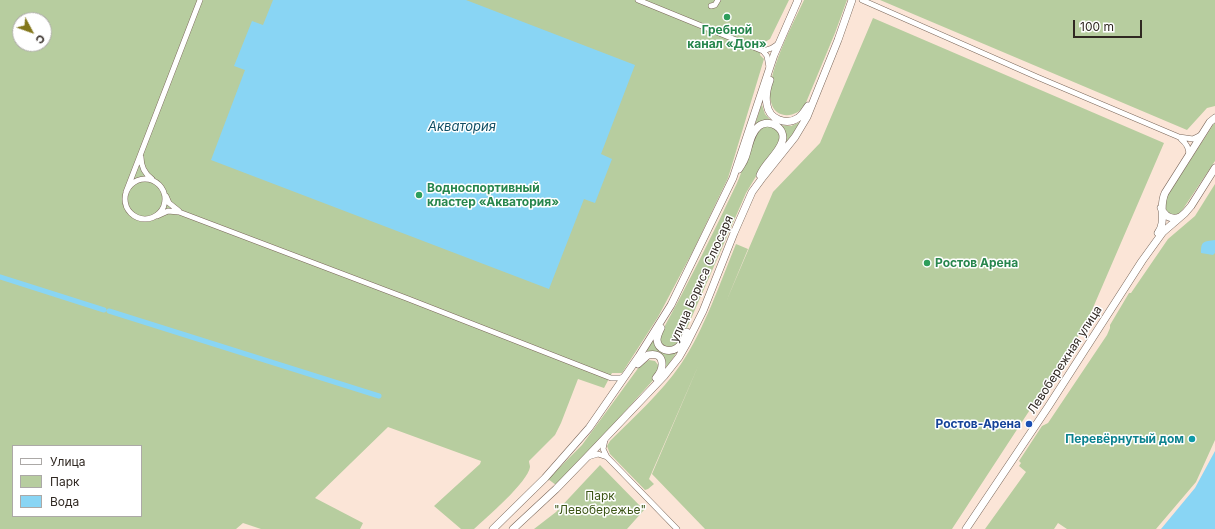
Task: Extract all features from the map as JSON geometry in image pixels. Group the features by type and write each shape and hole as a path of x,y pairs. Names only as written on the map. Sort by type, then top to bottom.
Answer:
{"main road":[{"name":"улица Бориса Слюсаря","path":"492,529 545,478 589,428 614,394 671,305 733,178 769,68 798,0"},
{"name":"улица Бориса Слюсаря","path":"513,529 556,489 587,457 664,376 679,357 703,310 752,192 802,127 826,71 852,0"},
{"path":"774,55 776,58 767,89 767,105 772,115 782,121 794,120 800,117 804,112 821,73 826,71"},
{"name":"Левобережная улица","path":"966,529 1048,407 1161,230 1163,219 1161,208 1165,193 1210,122 1215,118"},
{"path":"733,178 745,160 756,129 763,124 770,123 779,127 783,140 779,148 762,170 752,192"},
{"name":"Левобережная улица","path":"1142,261 1163,232 1191,206 1215,168"},
{"path":"1161,208 1168,216 1174,218 1180,217"},
{"path":"671,305 671,310 659,331 657,340 659,345 668,351 676,349 679,346 697,313 703,310"},
{"path":"625,377 628,377 644,357 652,354 660,357 663,363 661,372 643,393 642,399"}],"street":[{"path":"200,0 126,192 126,206 130,213 136,217 150,219 168,211 179,212 611,378 625,377"},
{"path":"638,0 763,51 767,56 769,68"},
{"path":"712,6 715,5 718,0"},
{"path":"863,1 1179,137 1193,139 1203,133"},
{"path":"763,51 778,44"},
{"path":"1179,137 1186,143 1189,156"},
{"path":"141,154 141,162 145,172 161,186 169,203 179,212"},
{"path":"126,192 131,185 138,180 146,178 154,180"},
{"path":"157,216 162,212 165,206 165,193"},
{"path":"611,378 613,382 614,394"},
{"path":"610,432 603,444 603,449 607,457 677,529"},
{"path":"587,457 598,454 607,457"}],"green space":[{"path":"0,0 789,0 770,39 762,45 760,55 764,59 728,178 694,249 658,317 622,373 612,373 604,388 578,379 555,435 529,461 530,467 528,474 515,490 496,509 474,529 461,529 434,506 480,464 481,461 388,427 315,498 363,523 360,529 261,529 243,523 236,529 0,529"},
{"path":"804,0 847,0 805,105 797,113 786,115 777,112 773,108 770,91 775,65"},
{"path":"880,0 1215,0 1215,106 1207,108 1187,130"},
{"name":"Ростов Арена","path":"873,18 1164,143 1086,324 952,529 705,529 652,474 699,364 649,479 654,484 645,490 610,454 607,446 610,441 656,395 681,364 704,321 736,244 748,249 726,302 773,192 820,143"},
{"path":"762,105 765,114 773,123 756,126 755,125"},
{"path":"800,122 801,123 787,143 784,134 778,125 791,126"},
{"path":"1215,122 1215,161 1181,212 1174,215 1166,212 1163,202"},
{"path":"772,125 780,132 779,144 761,168 746,193 687,328 678,343 670,348 662,346 659,338 661,333 710,240 740,176 753,140 761,127"},
{"path":"1215,184 1215,440 1196,482 1156,529 1067,529 1058,523 1054,529 985,529 1026,472 1019,466 1021,463 1019,461 1042,426 1048,423 1107,335 1110,325 1129,293 1131,293 1168,239 1195,216"},
{"path":"654,339 655,344 677,352 667,367 651,351 645,353 651,341"},
{"path":"649,360 655,361 659,366 656,377 582,459 556,485 548,479 582,445 639,367"},
{"name":"Парк \"Левобережье\"","path":"600,465 644,510 627,529 534,529 556,512"}],"water":[{"name":"Акватория","path":"273,0 466,0 635,65 601,154 612,159 595,203 584,199 549,289 211,160 245,70 234,66 252,21 263,25"},
{"path":"1215,240 1215,253 1213,255 1201,253 1204,242"},
{"path":"1215,451 1215,529 1161,529 1195,488"}],"waterway":[{"path":"0,277 104,310"},
{"path":"109,311 379,396"}],"place":[{"name":"Гребной канал «Дон»","path":"727,17"},
{"name":"Водноспортивный кластер «Акватория»","path":"419,195"},
{"name":"Ростов Арена","path":"927,263"},
{"name":"Ростов-Арена","path":"1029,424"},
{"name":"Перевёрнутый дом","path":"1192,439"}]}
